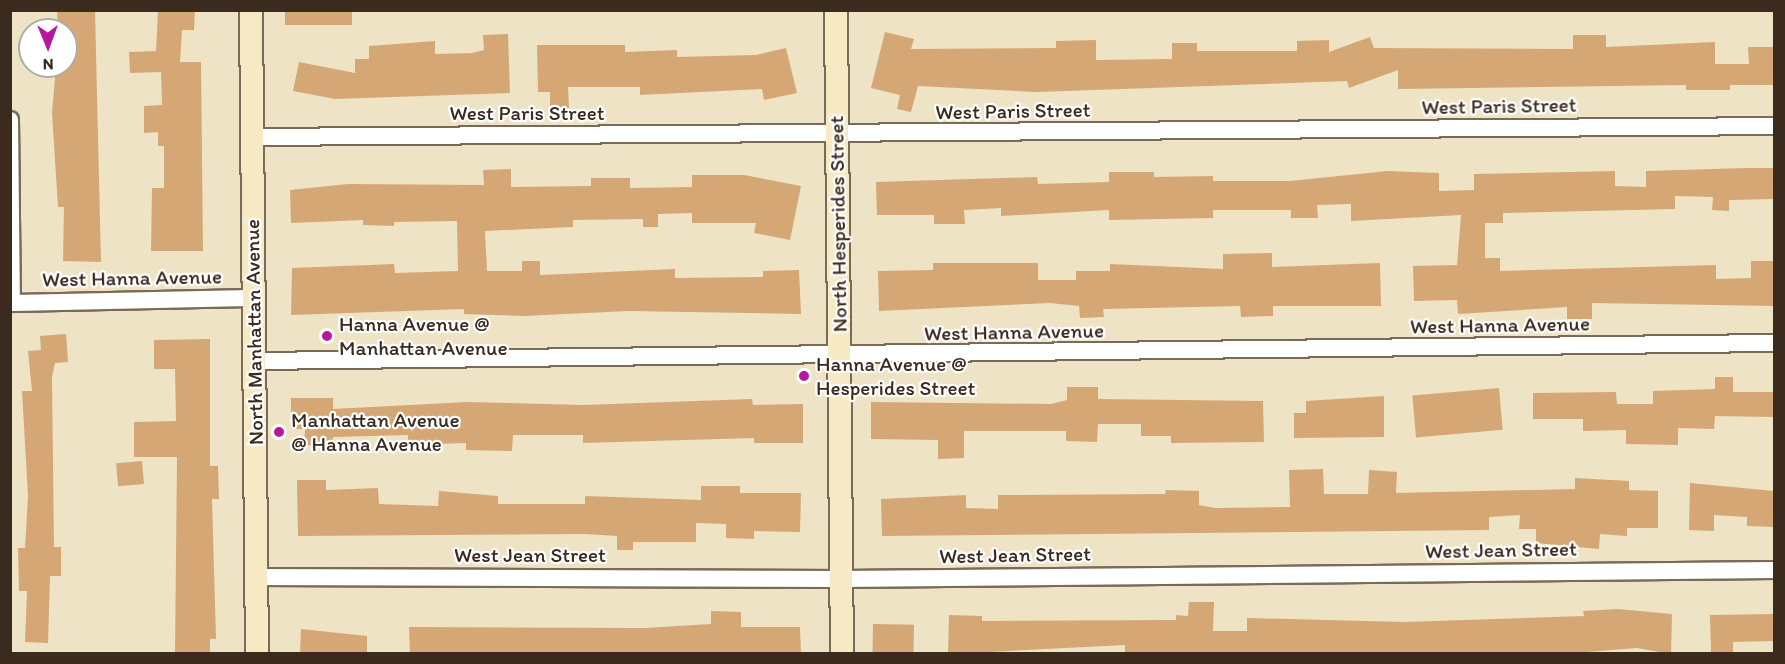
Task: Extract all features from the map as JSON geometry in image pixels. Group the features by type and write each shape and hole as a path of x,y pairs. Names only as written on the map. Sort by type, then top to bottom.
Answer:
{"street":[{"name":"North Manhattan Avenue","path":"251,10 257,654"},
{"name":"North Hesperides Street","path":"836,10 842,654"},
{"path":"10,120 11,303"},
{"name":"West Paris Street","path":"252,137 837,135 1774,126"},
{"name":"West Hanna Avenue","path":"11,303 254,298"},
{"name":"West Hanna Avenue","path":"255,361 839,357 1774,343"},
{"name":"West Jean Street","path":"257,577 841,579 1774,570"}],"building":[{"path":"57,10 95,10 101,262 63,261 64,207 58,207 52,113 55,78 78,78 78,18 57,18"},
{"path":"158,10 195,10 194,30 182,30 180,62 201,62 203,251 151,251 152,188 164,188 164,146 158,146 158,132 144,133 144,106 162,105 161,72 130,73 129,52 156,51"},
{"path":"285,10 352,10 352,25 285,25"},
{"path":"885,32 914,39 911,49 1056,48 1056,41 1096,40 1096,60 1172,59 1172,43 1197,43 1197,51 1297,51 1297,41 1329,40 1329,52 1370,37 1374,48 1573,49 1573,35 1606,35 1606,47 1715,42 1715,64 1749,64 1748,47 1774,47 1774,85 1730,85 1730,90 1686,90 1686,85 1398,89 1398,70 1349,88 1347,81 1037,92 918,86 911,112 897,109 900,95 871,88"},
{"path":"508,34 510,93 335,99 293,91 299,62 355,73 355,59 369,59 369,46 435,41 435,54 472,53 484,50 483,35"},
{"path":"537,45 625,45 625,52 677,50 677,57 756,55 786,48 797,93 764,100 762,89 640,95 640,87 568,87 569,108 550,108 550,92 538,92"},
{"path":"1774,168 1774,199 1729,200 1729,211 1712,210 1713,197 1675,196 1675,209 1503,213 1503,223 1485,223 1485,258 1500,258 1500,271 1716,265 1716,279 1751,278 1751,261 1774,261 1774,306 1592,303 1592,319 1567,319 1567,307 1458,314 1457,300 1414,301 1413,266 1457,265 1461,215 1351,221 1351,204 1317,205 1318,218 1291,218 1291,210 1213,210 1213,218 1109,220 1109,210 1001,216 1001,208 964,210 965,224 934,224 934,215 877,215 876,182 1037,177 1038,184 1109,182 1109,172 1154,172 1154,177 1213,176 1213,181 1290,181 1388,171 1439,173 1439,191 1474,190 1474,174 1615,171 1615,186 1646,187 1646,171"},
{"path":"511,169 511,187 591,186 591,178 630,178 630,188 692,187 692,175 744,175 801,186 790,240 754,233 756,223 692,223 692,213 658,214 658,227 643,227 643,219 573,220 573,227 485,231 487,271 522,271 522,261 540,261 540,275 675,269 675,278 763,277 763,271 799,270 801,314 629,311 523,316 464,314 464,309 291,315 292,268 394,264 395,273 458,271 457,221 394,222 394,226 363,225 363,220 291,223 290,190 348,184 484,185 483,170"},
{"path":"1272,253 1272,267 1380,263 1381,306 1273,306 1273,316 1241,317 1240,306 1103,309 1104,317 1080,318 1079,306 1050,303 879,311 878,271 933,270 933,263 1038,263 1038,280 1076,280 1076,271 1110,271 1110,264 1223,269 1223,254"},
{"path":"66,334 68,362 55,363 52,377 54,547 61,547 61,576 50,576 48,643 25,642 27,591 19,591 18,548 25,548 28,496 22,391 32,391 28,351 41,350 40,336"},
{"path":"210,339 210,466 218,466 219,499 212,499 216,639 210,639 210,654 175,654 177,457 134,457 134,422 176,421 175,369 154,369 154,340"},
{"path":"1715,377 1733,377 1733,392 1774,392 1774,417 1715,416 1714,429 1678,428 1678,445 1626,444 1626,430 1583,431 1583,419 1533,419 1533,393 1616,392 1617,404 1653,404 1653,391 1715,389"},
{"path":"1067,387 1098,387 1098,399 1263,401 1264,442 1171,443 1171,436 1141,436 1141,424 1098,424 1097,442 1066,441 1066,431 964,431 964,458 938,459 938,440 871,439 871,402 1051,404 1067,400"},
{"path":"1499,388 1503,430 1416,437 1412,396"},
{"path":"1384,396 1384,437 1294,438 1294,413 1306,413 1306,401"},
{"path":"291,398 333,398 333,409 467,402 583,405 752,399 753,405 803,404 803,443 754,443 754,438 583,443 583,435 513,435 512,451 466,450 466,443 408,445 408,435 333,437 332,446 304,445 305,429 291,429"},
{"path":"142,461 144,484 118,486 116,463"},
{"path":"1323,469 1324,494 1368,494 1369,470 1397,472 1396,493 1575,489 1575,478 1629,481 1629,490 1658,491 1658,528 1627,528 1627,536 1600,534 1599,549 1536,543 1536,529 1519,529 1520,515 1489,517 1489,530 882,536 881,499 966,495 966,508 998,509 998,495 1165,494 1166,490 1199,491 1199,505 1215,508 1290,507 1289,470"},
{"path":"297,480 326,480 326,490 378,488 379,504 438,506 439,491 498,496 498,504 585,504 585,496 701,500 701,486 740,486 740,493 801,493 800,532 754,531 754,539 726,538 726,524 696,523 696,542 633,542 633,550 617,550 617,536 586,534 298,536"},
{"path":"1690,483 1774,491 1774,527 1747,526 1747,517 1714,515 1714,531 1689,530"},
{"path":"1189,602 1214,602 1213,631 1247,631 1247,618 1404,622 1584,616 1583,611 1618,609 1672,614 1671,654 1637,648 1562,654 1125,654 1125,645 948,654 949,615 982,616 982,621 1176,620 1176,615 1188,616"},
{"path":"711,611 741,612 741,627 800,627 801,654 410,654 409,627 644,628 711,624"},
{"path":"1774,614 1774,641 1733,642 1733,652 1711,652 1710,615"},
{"path":"873,624 914,625 913,654 872,654"},
{"path":"301,629 367,636 367,654 300,654"}],"place":[{"name":"Hanna Avenue @ Manhattan Avenue","path":"327,336"},
{"name":"Hanna Avenue @ Hesperides Street","path":"804,376"},
{"name":"Manhattan Avenue @ Hanna Avenue","path":"279,432"}]}
